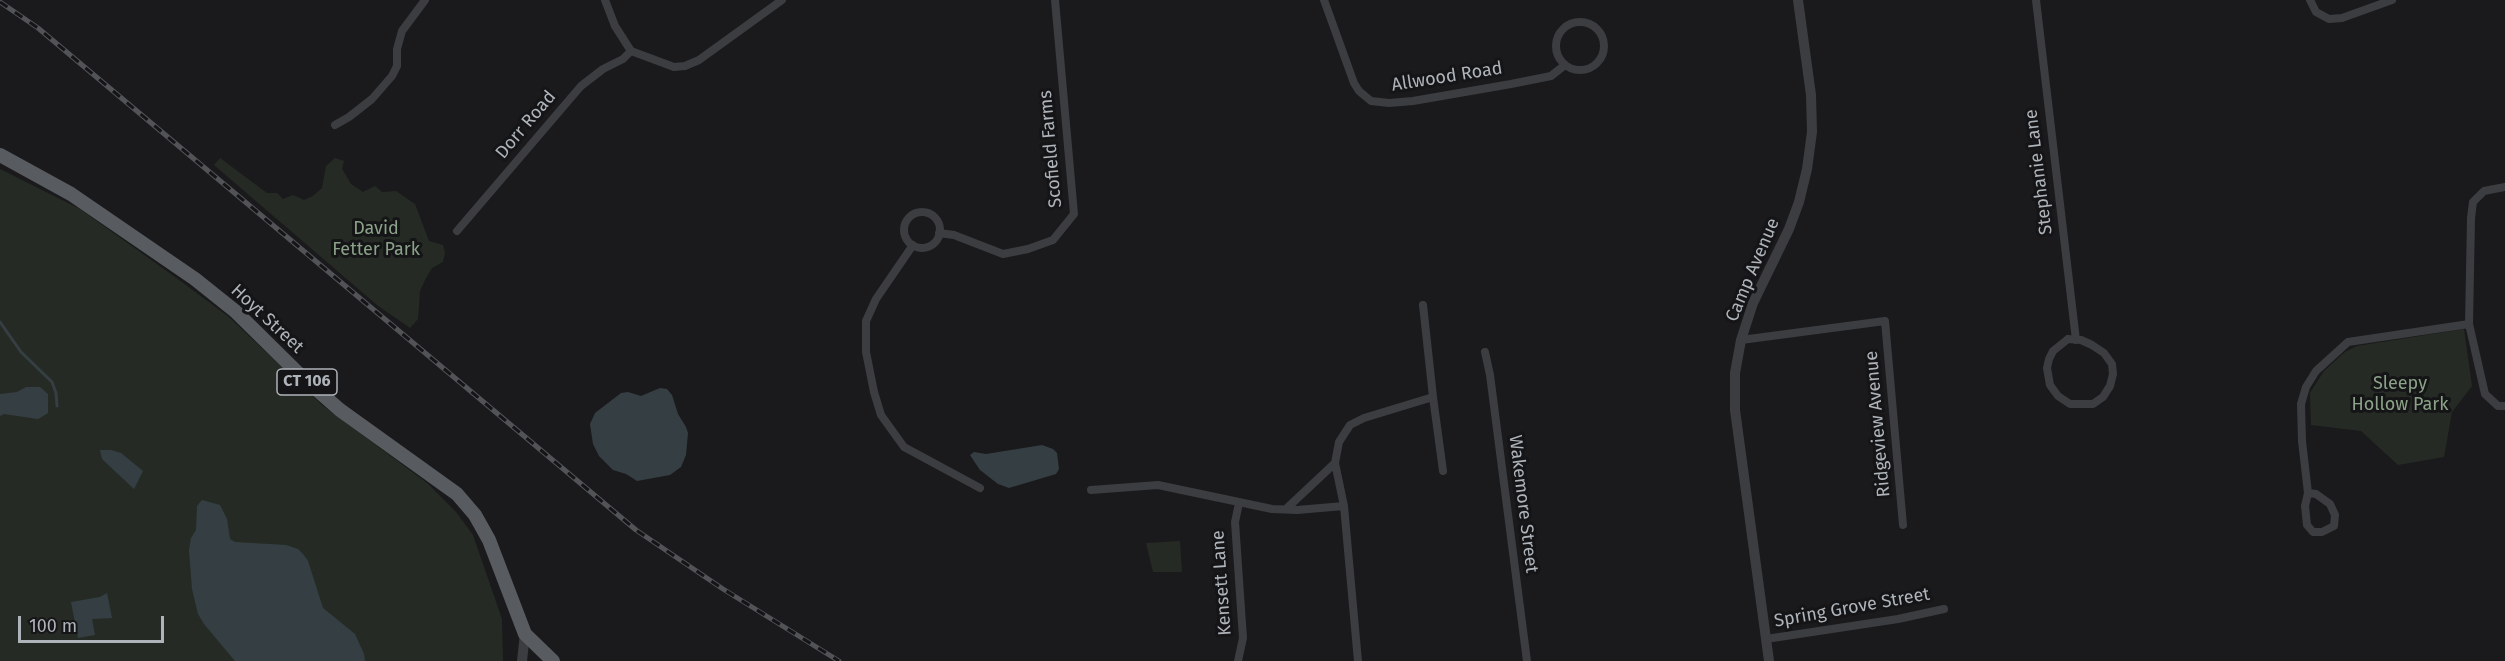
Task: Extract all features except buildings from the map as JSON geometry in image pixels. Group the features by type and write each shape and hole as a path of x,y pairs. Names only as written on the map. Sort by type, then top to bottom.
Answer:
{"main road":[{"name":"Hoyt Street","path":"0,155 71,194 195,279 235,311 300,375 340,410 457,494 475,515 489,540 525,633 553,661"}],"street":[{"path":"335,125 372,99 392,76 397,66 397,49 402,31 425,0"},
{"path":"605,0 615,26 631,51 663,64 685,66 699,60 782,0"},
{"name":"Scofield Farms","path":"939,233 954,235 1003,254 1028,249 1053,240 1074,214 1055,0"},
{"name":"Allwood Road","path":"1324,0 1354,83 1359,91 1371,101 1389,103 1413,101 1511,84 1551,76 1565,65"},
{"name":"Camp Avenue","path":"1769,661 1735,410 1735,374 1741,340 1754,303 1796,211 1807,169 1812,132 1811,95 1798,0"},
{"name":"Stephanie Lane","path":"2036,0 2076,340"},
{"path":"2310,0 2316,12 2329,19 2342,18 2392,0"},
{"name":"Allwood Road","path":"1586,22 1593,25 1602,36 1603,51 1600,58 1595,64 1580,70 1565,65 1555,46 1560,32 1571,23 1586,22"},
{"name":"Dorr Road","path":"457,231 581,86 603,69 623,59 631,51"},
{"path":"2505,187 2484,191 2473,202 2469,324 2485,394 2498,405 2505,406"},
{"path":"921,212 933,216 939,226 939,233 930,246 913,246 906,238 904,227 906,221 915,213 921,212"},
{"path":"913,246 876,299 866,321 864,331 866,352 874,392 881,415 904,447 980,488"},
{"path":"1423,305 1443,471"},
{"name":"Ridgeview Avenue","path":"1741,340 1885,321 1903,525"},
{"path":"2308,493 2316,494 2330,504 2335,515 2334,526 2322,532 2313,532 2307,525 2305,506 2308,493 2302,441 2301,404 2306,387 2316,371 2348,342 2469,324"},
{"path":"2068,339 2076,340 2098,348 2112,364 2113,374 2110,386 2103,397 2093,404 2070,404 2053,391 2048,377 2047,368 2053,351 2068,339"},
{"name":"Wakemore Street","path":"1485,352 1490,375 1527,661"},
{"path":"1358,661 1344,506 1335,463 1339,441 1350,425 1364,417 1433,397"},
{"path":"1286,509 1335,463"},
{"path":"1091,490 1158,485 1239,503 1286,509 1344,506"},
{"name":"Kensett Lane","path":"1238,661 1243,638 1234,522 1239,503"},
{"name":"Spring Grove Street","path":"1766,639 1898,619 1944,609"},
{"path":"522,661 525,633"}],"green space":[{"name":"David Fetter Park","path":"220,158 267,193 277,193 283,199 293,195 304,200 322,188 326,166 335,158 344,161 342,169 351,184 363,192 375,186 382,192 396,191 415,204 429,241 443,245 445,253 443,262 432,268 420,291 418,319 410,328 377,305 214,165"},
{"path":"0,169 80,209 175,277 229,317 322,405 427,483 456,512 473,535 502,619 503,661 0,661"},
{"name":"Sleepy Hollow Park","path":"2464,329 2472,386 2452,412 2444,457 2398,465 2361,431 2311,425 2310,393 2324,371 2345,352 2357,346"},
{"path":"1180,541 1182,572 1153,572 1146,543"}],"shaded area":[{"path":"26,387 40,387 48,394 48,413 38,419 4,414 0,416 0,394 17,392"},
{"path":"660,388 667,389 672,395 678,414 686,427 688,433 686,455 681,467 670,475 637,481 613,470 599,456 593,444 590,424 595,413 621,393 628,392 641,396"},
{"path":"1042,445 1057,453 1059,469 1056,474 1009,488 998,484 980,470 970,455 974,452 986,454"},
{"path":"100,450 121,453 143,471 134,489 102,459"},
{"path":"202,500 220,505 227,519 230,539 235,542 286,545 298,549 308,561 323,608 355,634 365,661 235,661 198,614 192,589 189,550 191,538 196,530 197,506"},
{"path":"107,593 112,618 92,619 95,635 78,638 71,602 100,597"}],"waterway":[{"path":"0,322 21,352 52,382 57,406"}],"railway":[{"path":"0,2 38,28 636,530 723,589 839,661"}]}
